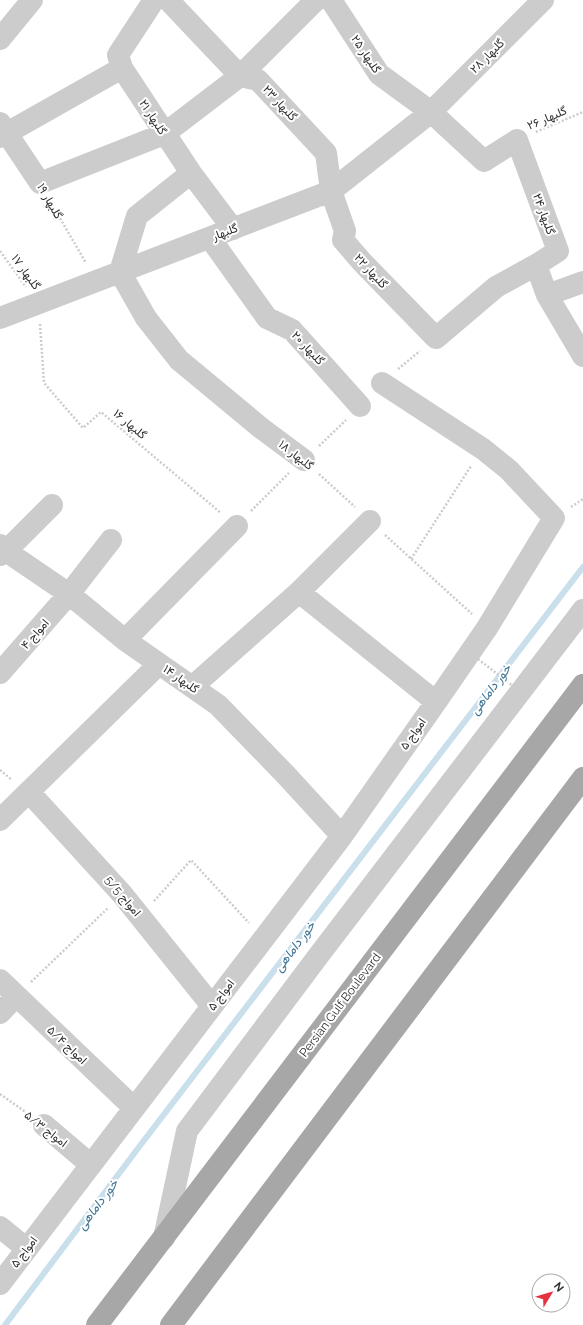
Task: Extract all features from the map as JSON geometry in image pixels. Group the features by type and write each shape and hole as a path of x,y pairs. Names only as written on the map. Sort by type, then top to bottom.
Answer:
{"main road":[{"name":"Persian Gulf Boulevard","path":"97,1325 583,685"},
{"path":"170,1325 583,778"}],"street":[{"path":"0,39 32,0"},
{"path":"2,130 122,68 118,55 154,0"},
{"path":"168,0 240,76"},
{"path":"40,183 164,134 240,76 316,0"},
{"name":"گلبهار ۲۵","path":"331,0 379,74 431,112"},
{"name":"گلبهار ۲۸","path":"431,112 543,0"},
{"name":"گلبهار ۲۱","path":"122,68 164,134 233,229"},
{"name":"گلبهار ۲۳","path":"240,76 258,80 326,153 331,191"},
{"path":"431,112 484,161 517,140"},
{"name":"گلبهار","path":"0,318 331,191 431,112"},
{"name":"گلبهار ۱۹","path":"2,130 40,183"},
{"name":"گلبهار ۲۴","path":"436,338 496,287 558,251 517,140"},
{"path":"120,272 136,216 191,172"},
{"name":"گلبهار ۲۲","path":"331,191 345,231 344,240 362,262 436,338"},
{"name":"گلبهار ۲۰","path":"210,238 267,318 292,330 360,406"},
{"path":"536,265 547,296 583,356"},
{"name":"گلبهار ۱۸","path":"120,272 146,318 179,360 261,428 304,460"},
{"path":"547,296 583,282"},
{"path":"382,383 483,449"},
{"name":"امواج ۵","path":"0,1284 342,836 487,628 554,518 509,470 483,449"},
{"path":"2,551 52,505"},
{"path":"192,687 299,592 370,521"},
{"path":"125,640 237,526"},
{"name":"امواج ۴","path":"0,673 69,594 111,540"},
{"name":"گلبهار ۱۴","path":"2,551 69,594 125,640 218,705 285,774 342,836"},
{"path":"299,592 436,702"},
{"path":"164,1238 187,1131 323,948 583,610"},
{"path":"0,820 158,664"},
{"name":"امواج 5/5","path":"29,792 122,894 212,1006"},
{"name":"امواج ۵/۴","path":"0,980 134,1108"},
{"path":"0,1013 16,996"},
{"name":"امواج ۵/۳","path":"44,1125 91,1165"},
{"path":"0,1227 27,1249"}],"path":[{"name":"گلبهار ۲۶","path":"517,140 583,112"},
{"name":"گلبهار ۱۹","path":"40,183 96,281"},
{"name":"گلبهار ۱۷","path":"0,251 38,304"},
{"name":"گلبهار ۱۶","path":"38,304 44,383 83,428 101,412 237,526"},
{"path":"410,559 483,449"},
{"name":"گلبهار ۱۸","path":"304,460 410,559 487,628"},
{"path":"237,526 286,476 304,460"},
{"path":"478,659 527,697"},
{"path":"140,916 191,860 264,938"},
{"path":"16,996 122,894"},
{"name":"امواج ۵/۳","path":"0,1094 44,1125"}],"waterway":[{"name":"خور داماهی","path":"5,1325 139,1147 583,567"}]}
